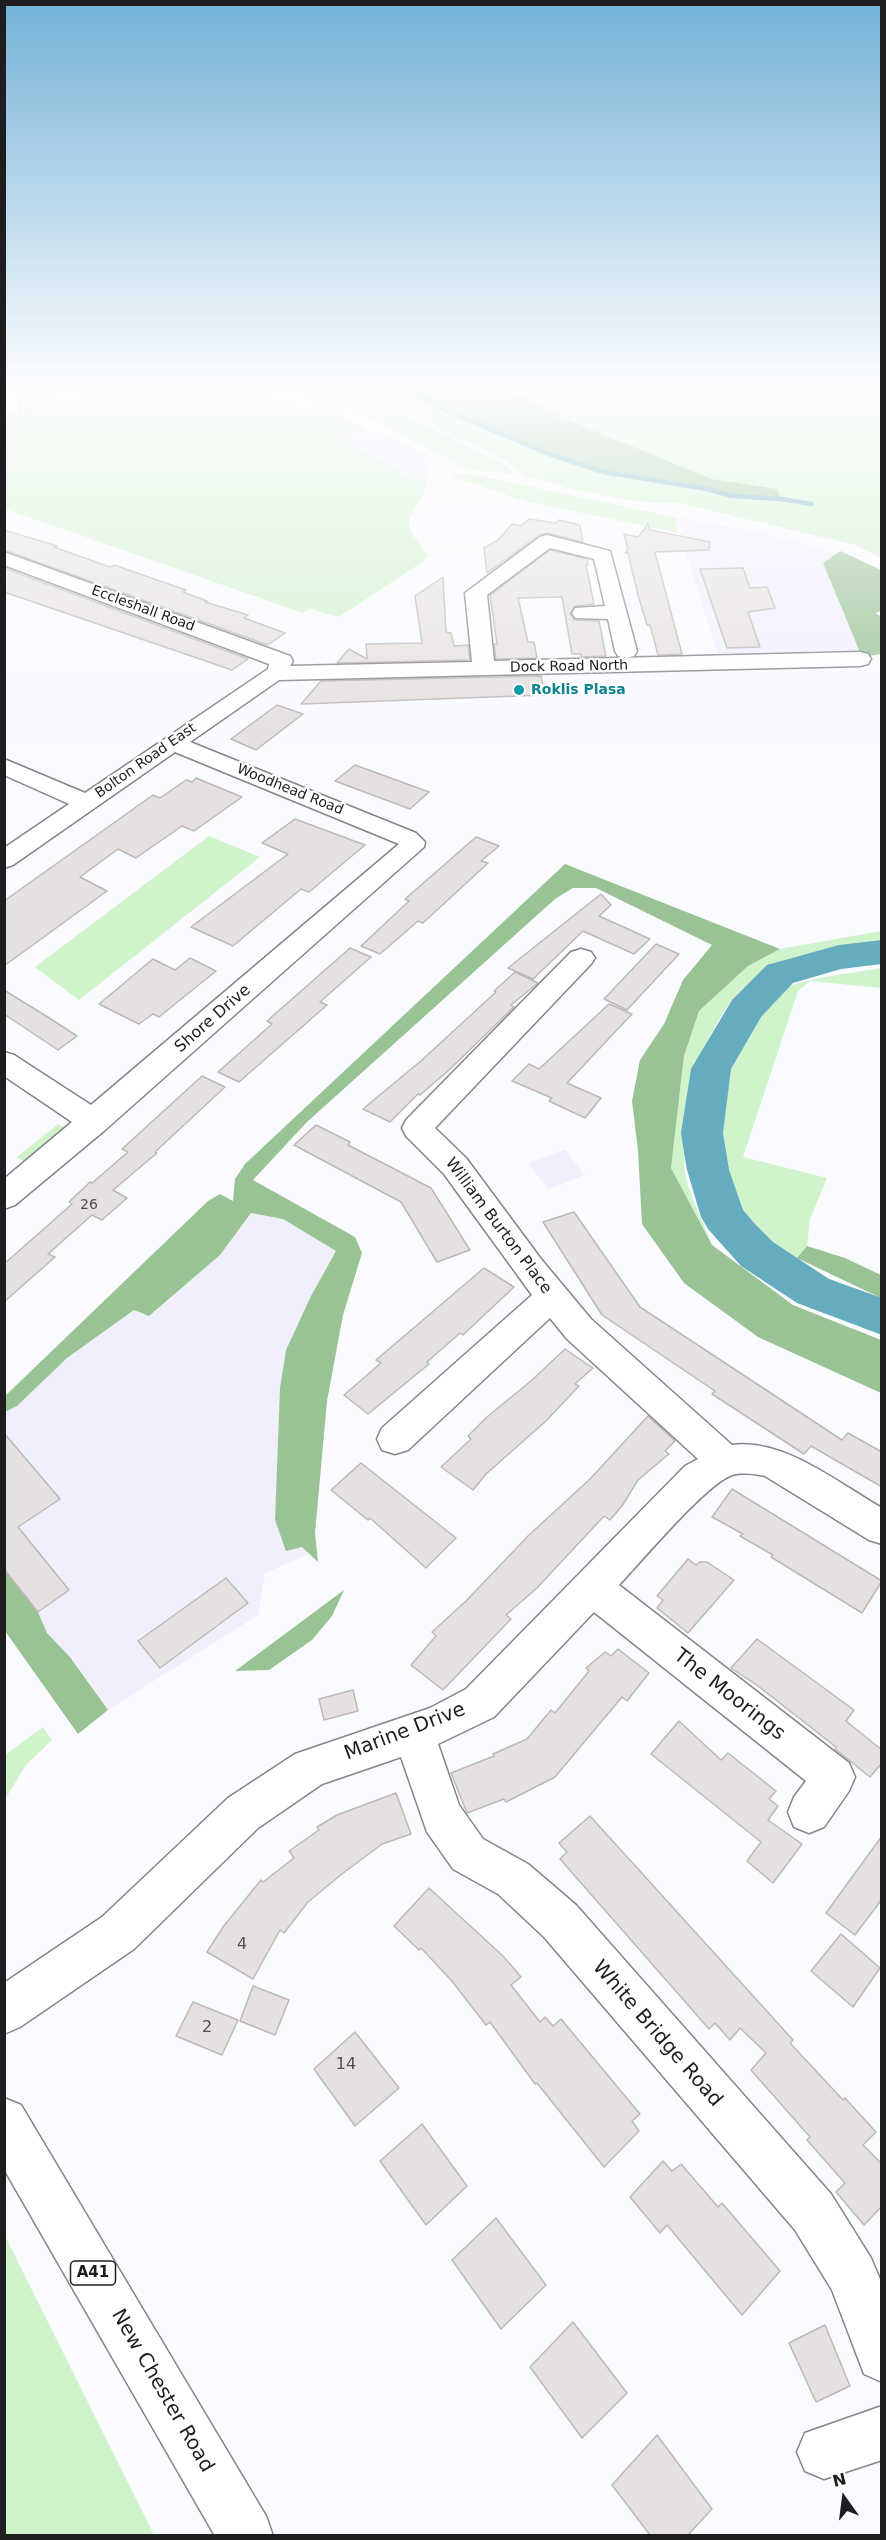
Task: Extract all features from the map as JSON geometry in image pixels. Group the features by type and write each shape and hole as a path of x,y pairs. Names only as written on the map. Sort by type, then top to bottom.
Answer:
{"main road":[{"path":"484,668 476,593 547,541 603,555 626,651"},
{"name":"Eccleshall Road","path":"4,558 281,667"},
{"path":"583,613 616,612"},
{"name":"Dock Road North","path":"281,667 484,668 860,659"},
{"name":"Bolton Road East","path":"4,860 281,667"},
{"name":"Woodhead Road","path":"172,743 407,838"},
{"path":"4,766 87,803"},
{"name":"Shore Drive","path":"4,1197 411,848 412,842 407,838"},
{"name":"William Burton Place","path":"581,958 417,1128 455,1166 579,1329 725,1461"},
{"path":"4,1062 94,1122"},
{"path":"395,1439 552,1296"},
{"name":"Marine Drive","path":"4,2011 118,1933 243,1813 310,1768 440,1724 480,1703 698,1477 725,1461 747,1458 772,1462 882,1528"},
{"name":"The Moorings","path":"592,1587 834,1777 809,1812"},
{"name":"White Bridge Road","path":"413,1733 442,1817 468,1854 513,1879 560,1921 813,2212 853,2276 882,2356"},
{"name":"New Chester Road","path":"4,2122 246,2535"},
{"path":"824,2452 882,2433"}],"shaded area":[{"path":"674,517 755,531 807,544 834,555 823,563 859,650 718,654"},
{"path":"565,1150 585,1175 548,1189 528,1163"},
{"path":"251,1213 283,1219 336,1251 311,1296 286,1350 280,1388 275,1520 309,1554 265,1573 258,1615 108,1710 71,1657 47,1633 38,1612 5,1569 5,1412 17,1405 67,1358 135,1309 150,1316 220,1255"}],"green space":[{"path":"5,505 417,505 409,527 428,555 424,561 339,617 310,609 303,613 5,509"},
{"path":"542,505 615,505 674,517 678,533"},
{"path":"685,505 881,505 881,558 855,545"},
{"path":"840,551 881,570 881,611 876,613 881,617 881,654 862,657 823,563"},
{"path":"209,836 260,857 79,1000 35,967"},
{"path":"565,864 780,949 748,966 699,1011 684,1056 671,1168 712,1245 793,1305 881,1340 881,1393 758,1337 684,1283 642,1224 638,1151 632,1101 640,1060 664,1024 683,980 712,945 596,888 573,888 555,899 307,1122 253,1180 355,1237 362,1253 343,1315 327,1401 315,1533 318,1562 302,1547 286,1551 275,1520 280,1388 286,1350 311,1296 336,1251 283,1219 251,1213 220,1255 149,1316 134,1310 67,1358 17,1406 5,1412 5,1396 208,1201 220,1194 233,1201 235,1179 245,1164"},
{"path":"881,931 881,946 816,954 768,970 738,993 712,1032 702,1054 690,1100 686,1123 684,1163 690,1191 712,1245 671,1168 684,1056 699,1011 748,966 780,949"},
{"path":"881,968 881,988 810,981 798,991 743,1157 827,1178 810,1219 807,1246 797,1258 754,1230 742,1218 731,1201 720,1162 719,1140 719,1119 728,1078 734,1060 760,1013 770,998 779,991 788,986 814,979"},
{"path":"58,1124 69,1131 28,1164 17,1157"},
{"path":"807,1246 845,1258 881,1275 881,1298 797,1258"},
{"path":"4,1569 38,1612 47,1633 70,1657 108,1710 78,1734 5,1631"},
{"path":"344,1590 332,1616 312,1640 269,1670 235,1671"},
{"path":"43,1727 52,1740 26,1765 5,1799 5,1755"},
{"path":"5,2236 154,2535 5,2535"}],"building":[{"path":"529,519 556,523 559,520 580,525 583,542 548,533 539,535 487,573 484,548 498,540 512,524 521,526"},
{"path":"648,524 650,530 710,542 709,550 655,552 682,654 658,655 650,625 647,625 638,595 628,553 625,553 628,550 624,534 638,537"},
{"path":"4,530 57,546 54,547 110,567 114,565 186,590 183,592 207,601 205,602 248,615 244,618 285,633 268,645 4,550"},
{"path":"550,550 587,559 588,565 586,565 594,604 575,606 570,614 575,620 599,621 606,656 581,657 581,654 572,654 562,597 518,598 528,642 534,642 537,658 496,659 494,644 497,644 490,595"},
{"path":"4,568 248,659 232,670 4,592"},
{"path":"743,568 750,588 767,587 775,608 748,612 760,647 727,648 700,569"},
{"path":"443,577 446,632 451,633 454,646 468,645 470,660 337,663 349,649 367,659 366,644 422,643 415,596"},
{"path":"541,676 545,695 301,704 321,681"},
{"path":"277,705 303,714 256,750 231,739"},
{"path":"355,765 429,792 410,809 335,781"},
{"path":"196,778 242,797 194,831 182,826 136,858 118,849 80,877 107,891 4,966 4,901 153,795 160,798 186,780 192,782"},
{"path":"295,819 365,845 309,892 301,889 233,946 191,927 288,854 262,843"},
{"path":"476,837 499,846 481,861 488,863 423,923 418,921 380,954 361,946 409,901 405,899"},
{"path":"601,894 611,905 599,916 650,939 634,954 583,931 533,979 508,968"},
{"path":"656,944 679,954 627,1010 604,999"},
{"path":"350,948 371,957 320,1002 327,1005 239,1082 218,1072 272,1024 267,1021"},
{"path":"190,958 216,971 159,1017 153,1014 139,1024 99,1004 153,959 175,970"},
{"path":"515,972 538,983 511,1005 514,1007 449,1070 420,1095 418,1094 390,1122 363,1109 422,1060"},
{"path":"4,990 77,1036 58,1050 4,1014"},
{"path":"609,1004 632,1014 567,1083 601,1098 585,1118 549,1101 552,1098 512,1081 529,1064 539,1069"},
{"path":"202,1076 225,1087 155,1152 157,1153 113,1190 127,1198 102,1220 92,1215 48,1254 55,1257 4,1302 4,1264 72,1204 69,1202 90,1182 92,1183 128,1152 122,1149"},
{"path":"316,1125 350,1142 348,1145 431,1188 470,1250 437,1262 401,1202 294,1145"},
{"path":"574,1212 640,1307 842,1440 848,1433 882,1452 882,1487 811,1446 804,1454 712,1394 715,1391 602,1315 543,1222"},
{"path":"484,1268 514,1287 463,1335 460,1333 427,1362 429,1364 368,1414 344,1395 381,1363 376,1360"},
{"path":"565,1349 593,1368 575,1384 579,1386 546,1421 486,1474 473,1490 441,1467 471,1439 468,1436 487,1417"},
{"path":"648,1416 675,1441 665,1451 669,1454 638,1480 622,1506 610,1520 604,1516 537,1588 506,1615 511,1619 443,1690 411,1665 436,1636 432,1632 466,1601 528,1536 590,1479"},
{"path":"4,1433 60,1499 18,1527 69,1590 38,1612 4,1569"},
{"path":"361,1463 456,1538 426,1568 370,1518 368,1520 331,1490"},
{"path":"732,1489 882,1581 862,1613 771,1557 773,1555 740,1536 743,1534 712,1517"},
{"path":"688,1559 696,1565 700,1562 707,1562 734,1580 688,1633 657,1608 663,1600 657,1596"},
{"path":"226,1578 248,1603 160,1668 138,1641"},
{"path":"757,1639 854,1710 846,1721 882,1750 882,1763 870,1777 835,1749 836,1747 758,1686 731,1668"},
{"path":"618,1649 649,1673 627,1701 622,1697 555,1777 506,1802 504,1799 467,1813 451,1773 494,1756 493,1754 527,1739 551,1710 555,1713 589,1671 586,1668 605,1652 611,1656"},
{"path":"353,1690 358,1711 324,1720 319,1699"},
{"path":"679,1721 721,1760 728,1753 776,1791 769,1799 778,1806 768,1820 802,1844 773,1883 747,1861 761,1842 651,1754"},
{"path":"396,1793 411,1834 382,1844 308,1902 284,1933 280,1930 253,1979 207,1952 223,1927 261,1880 263,1882 294,1858 289,1851 319,1830 317,1827 337,1815"},
{"path":"590,1816 793,2040 790,2043 876,2132 863,2145 882,2164 882,2206 864,2225 836,2192 845,2183 807,2140 810,2137 751,2070 766,2053 740,2028 730,2040 715,2023 709,2029 560,1859 567,1852 559,1843"},
{"path":"882,1836 882,1899 855,1935 826,1913"},
{"path":"429,1888 503,1956 521,1977 511,1985 540,2022 545,2017 553,2026 561,2019 640,2114 632,2121 639,2131 604,2167 537,2083 535,2084 490,2022 486,2025 451,1980 421,1948 419,1950 394,1926"},
{"path":"841,1934 880,1968 853,2007 811,1971"},
{"path":"253,1986 289,2000 275,2035 240,2021"},
{"path":"193,2002 238,2020 222,2055 176,2036"},
{"path":"355,2032 399,2088 355,2126 314,2069"},
{"path":"422,2124 467,2186 426,2225 380,2161"},
{"path":"663,2161 672,2171 681,2164 718,2207 722,2203 780,2271 742,2315 667,2225 660,2233 630,2197"},
{"path":"496,2218 546,2285 501,2329 452,2260"},
{"path":"573,2322 627,2393 582,2438 530,2367"},
{"path":"825,2325 850,2386 816,2402 789,2343"},
{"path":"657,2435 712,2509 688,2535 650,2535 612,2485"}],"waterway":[{"path":"882,952 839,957 780,974 746,1009 711,1069 702,1133 708,1170 723,1217 739,1236 757,1254 813,1291 882,1317"}],"place":[{"name":"Roklis Plasa","path":"519,690"}]}
